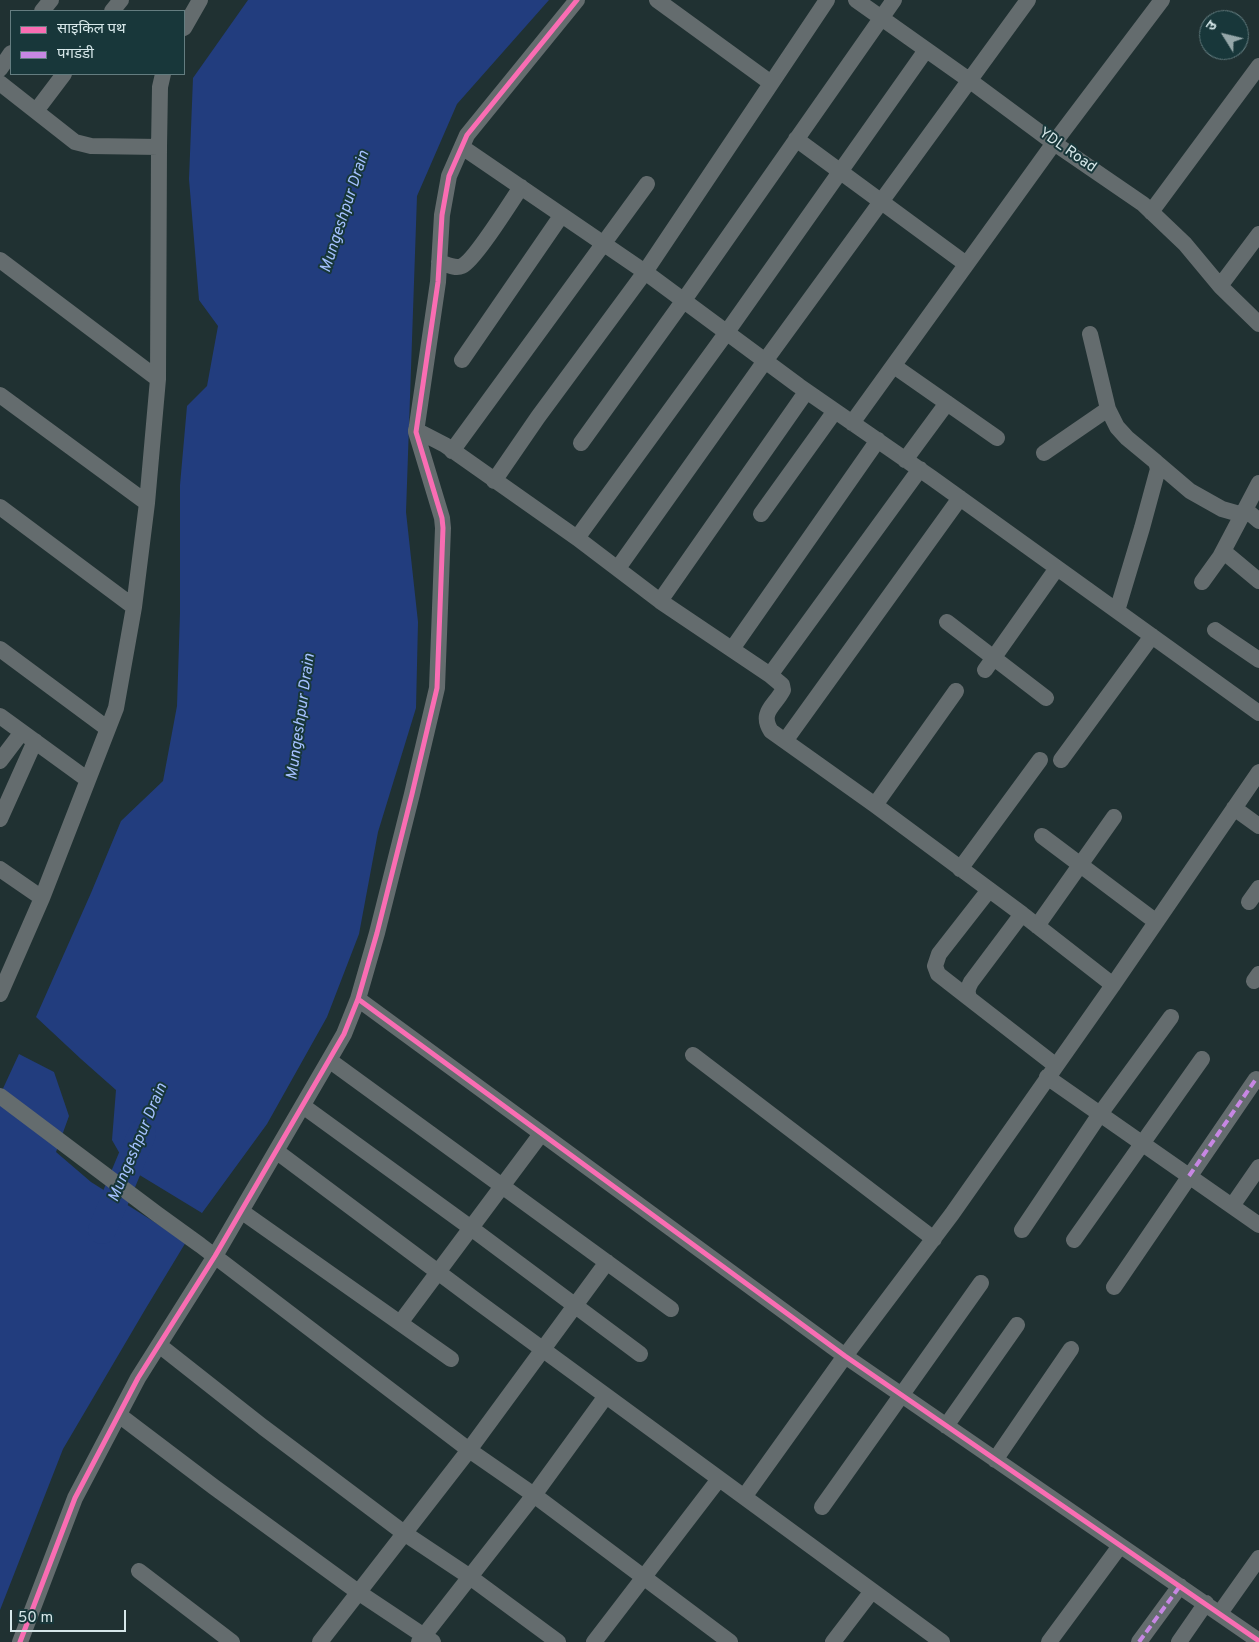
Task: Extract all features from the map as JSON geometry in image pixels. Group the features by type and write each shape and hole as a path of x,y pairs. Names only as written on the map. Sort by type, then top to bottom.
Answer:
{"street":[{"path":"43,10 51,0"},
{"path":"113,10 121,0"},
{"path":"20,1642 75,1498 119,1414 138,1378 215,1256 303,1106 344,1034 358,999 377,933 412,794 436,688 443,528 442,518 416,430 438,282 442,215 447,186 451,170 467,136 577,0"},
{"path":"657,0 772,83"},
{"path":"494,481 538,416 645,272 827,0"},
{"name":"YDL Road","path":"856,0 1054,143 1143,204 1185,244 1220,286 1259,324"},
{"path":"581,443 684,300 894,0"},
{"path":"618,568 765,361 1028,0"},
{"path":"852,423 1054,143 1162,0"},
{"path":"185,25 193,3"},
{"path":"577,538 727,332 926,50"},
{"path":"0,69 10,55"},
{"path":"1151,212 1259,66"},
{"path":"36,112 63,75"},
{"path":"0,994 42,898 116,708 134,607 147,503 158,379 159,147 160,87 163,75"},
{"path":"2,88 75,142 92,146 159,147"},
{"path":"796,139 966,264"},
{"path":"462,147 645,272 806,392 920,469 1259,713"},
{"path":"452,451 648,184"},
{"path":"439,262 458,267 464,266 481,246 521,187"},
{"path":"462,360 561,216"},
{"path":"1220,286 1259,234"},
{"path":"0,260 158,379"},
{"path":"1090,334 1108,409 1116,427 1190,491 1222,509 1245,512 1259,521"},
{"path":"894,366 997,438"},
{"path":"660,601 806,392"},
{"path":"0,395 147,503"},
{"path":"906,460 947,404"},
{"path":"1044,453 1108,409"},
{"path":"761,514 835,411"},
{"path":"416,430 452,451 577,538 660,601 770,675 782,685 783,690 767,714 766,723 771,731 1022,914 1113,985"},
{"path":"732,649 878,440"},
{"path":"1116,611 1142,528 1158,468 1156,462"},
{"path":"770,675 920,469"},
{"path":"1202,582 1223,552 1259,483"},
{"path":"785,741 960,498"},
{"path":"0,507 134,607"},
{"path":"1223,552 1259,580"},
{"path":"990,664 1057,568"},
{"path":"947,622 990,664 1046,698"},
{"path":"1215,630 1259,660"},
{"path":"1061,760 1152,636"},
{"path":"0,650 108,729"},
{"path":"874,805 956,691"},
{"path":"0,716 88,780"},
{"path":"0,762 28,737"},
{"path":"0,819 28,737"},
{"path":"960,869 1040,760"},
{"path":"744,1497 934,1239 1113,985 1155,921 1259,772"},
{"path":"1234,808 1259,826"},
{"path":"1037,926 1114,817"},
{"path":"1042,836 1155,921"},
{"path":"0,869 42,898"},
{"path":"1249,902 1259,888"},
{"path":"989,890 939,954 935,966 938,974 970,999 1100,1114 1259,1225"},
{"path":"970,999 967,989 971,982 1022,914"},
{"path":"358,999 846,1356 1120,1546 1206,1603 1250,1639"},
{"path":"1022,1230 1100,1114 1171,1017"},
{"path":"693,1055 934,1239"},
{"path":"1074,1240 1202,1059"},
{"path":"329,1060 671,1309"},
{"path":"1114,1286 1256,1079"},
{"path":"0,1096 215,1256 469,1450 534,1495 730,1642"},
{"path":"303,1106 640,1354"},
{"path":"400,1323 541,1134"},
{"path":"276,1151 942,1642"},
{"path":"1232,1206 1259,1168"},
{"path":"241,1211 451,1360"},
{"path":"320,1642 469,1450 607,1262"},
{"path":"822,1507 981,1283"},
{"path":"946,1426 1017,1325"},
{"path":"159,1345 263,1427 404,1533 470,1577 558,1642"},
{"path":"995,1460 1071,1348"},
{"path":"119,1414 214,1487 425,1640 606,1396"},
{"path":"594,1642 719,1479"},
{"path":"1049,1642 1120,1546"},
{"path":"1220,1614 1259,1558"},
{"path":"139,1571 232,1642"},
{"path":"1139,1642 1180,1586"},
{"path":"833,1642 872,1591"},
{"path":"1179,1642 1206,1603"}],"water":[{"path":"248,0 549,0 457,104 417,196 406,512 418,622 416,708 378,832 359,934 327,1017 267,1124 202,1213 128,1168 112,1140 116,1090 36,1017 121,821 163,781 177,706 180,613 180,485 187,406 207,386 218,326 199,300 189,179 193,78"},
{"path":"19,1054 54,1072 69,1116 56,1152 91,1182 186,1242 63,1449 0,1610 0,1095"}],"waterway":[{"name":"Mungeshpur Drain","path":"102,1230 142,1134"}],"marked path":[{"path":"1189,1176 1256,1079"},
{"path":"1139,1642 1180,1586"}],"cycle path":[{"path":"20,1642 75,1498 138,1378 215,1256 329,1060 344,1034 358,999 377,933 437,688 443,528 442,518 416,432 438,282 442,215 449,176 467,135 577,0"},
{"path":"358,999 845,1356 1259,1641"}]}
